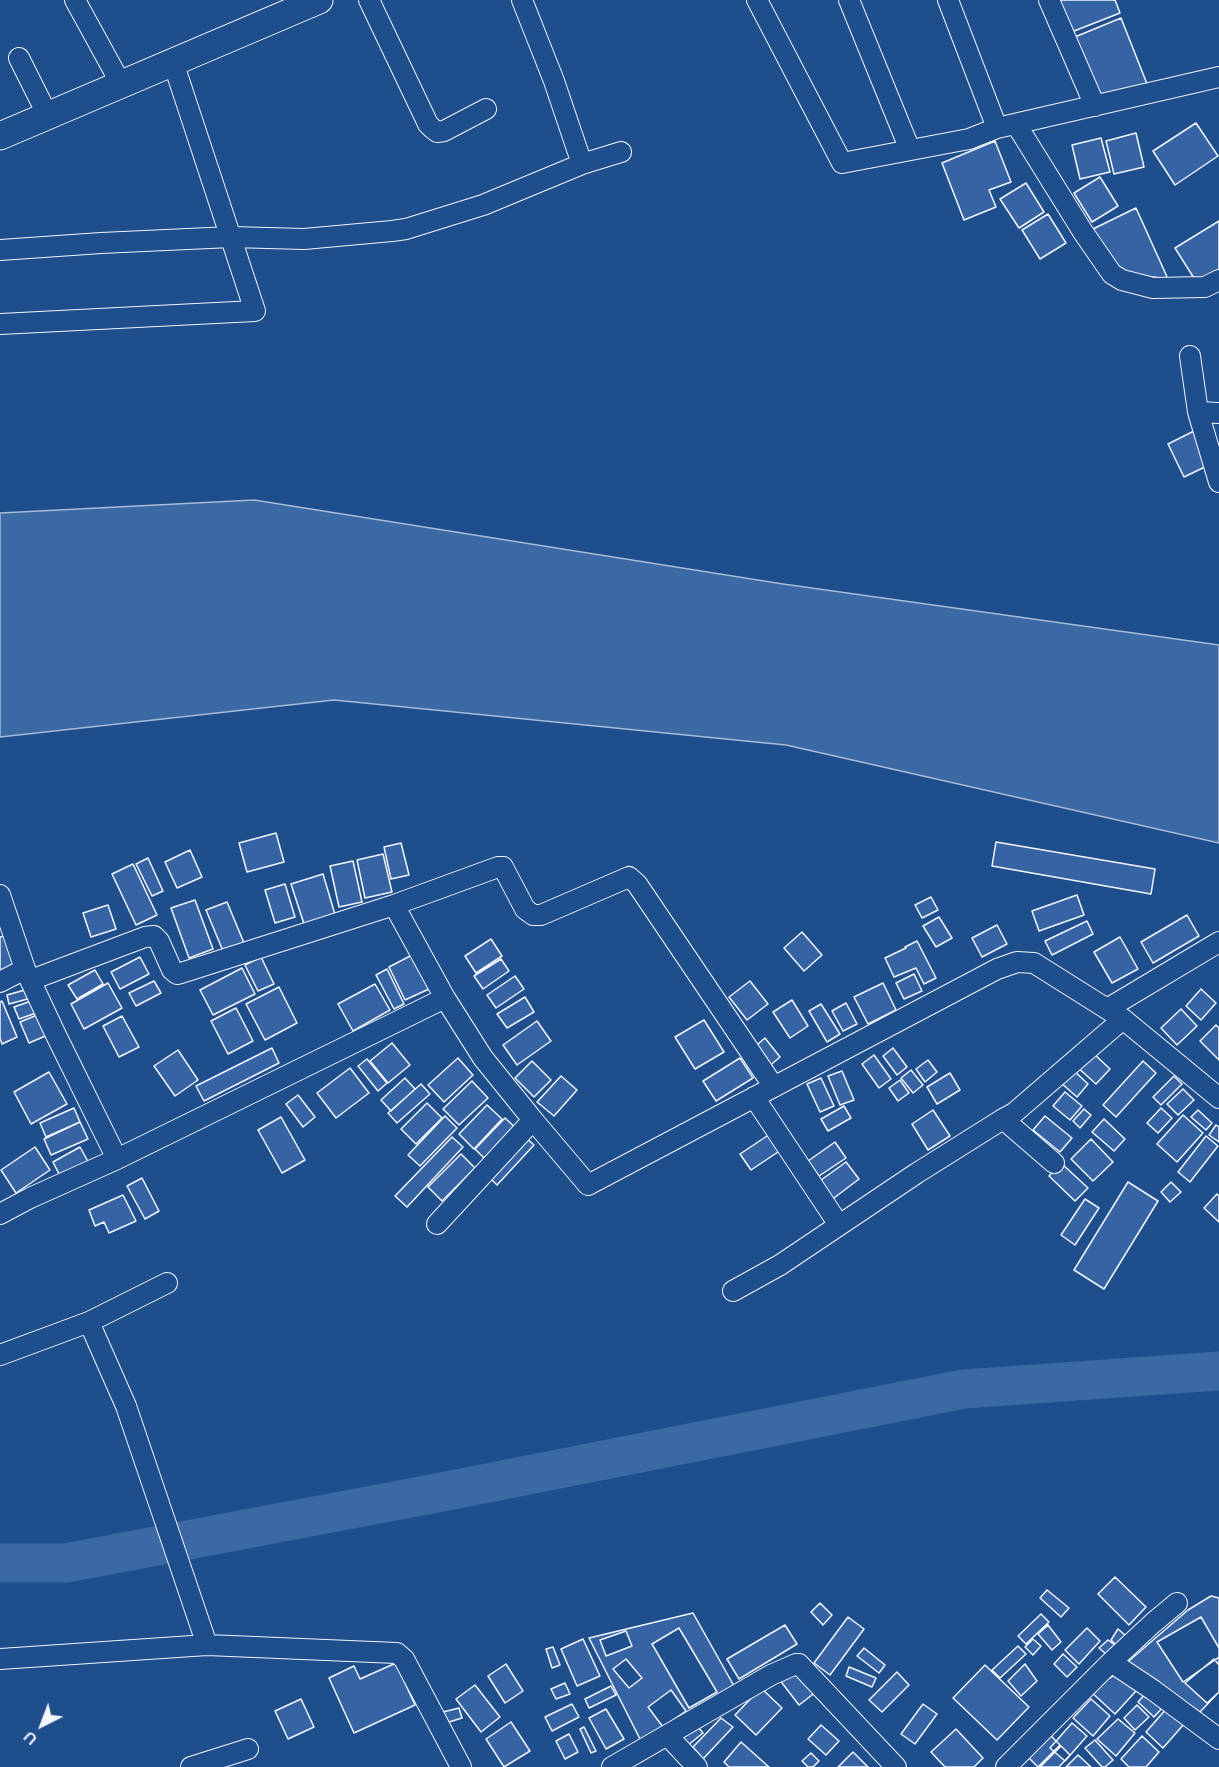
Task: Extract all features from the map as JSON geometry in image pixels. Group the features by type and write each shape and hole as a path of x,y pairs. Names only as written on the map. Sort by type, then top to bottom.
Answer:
{"street":[{"path":"75,0 121,84"},
{"path":"0,136 319,0"},
{"path":"369,0 428,124 432,128 437,132 444,131 486,109"},
{"path":"522,0 554,81 582,164"},
{"path":"757,0 842,163 969,139 1007,126 1219,77"},
{"path":"849,0 910,150"},
{"path":"948,0 1007,126 1112,274 1122,280 1153,288 1205,287 1219,280"},
{"path":"1049,0 1095,106"},
{"path":"19,58 48,116"},
{"path":"0,324 255,311 173,62"},
{"path":"0,250 231,237 304,239 406,229 483,205 582,164 621,152"},
{"path":"1190,356 1198,412 1219,482"},
{"path":"1198,412 1219,413"},
{"path":"0,982 154,936 159,941 172,970 177,974 394,905 498,867 503,867 525,909 533,915 541,915 629,877 637,884 774,1087"},
{"path":"0,895 28,974 117,1159"},
{"path":"394,905 445,998 483,1058 588,1185 997,969 1017,962 1034,963 1115,1014 1219,1098"},
{"path":"733,1291 780,1265 917,1173 1014,1113 1115,1014 1219,942"},
{"path":"0,1214 445,998"},
{"path":"754,1097 839,1225"},
{"path":"1004,1119 1054,1163"},
{"path":"437,1224 533,1120"},
{"path":"0,1355 89,1322 167,1283"},
{"path":"89,1322 126,1406 207,1645"},
{"path":"1006,1767 1111,1662 1178,1603"},
{"path":"0,1659 207,1645 397,1653 404,1659 461,1767"},
{"path":"1111,1662 1219,1739"},
{"path":"612,1767 771,1675 796,1664 799,1664 896,1767"},
{"path":"667,1735 697,1767"},
{"path":"190,1767 248,1749"}],"water":[{"path":"254,500 783,584 1219,645 1219,843 786,745 334,700 0,737 0,513"}],"building":[{"path":"1056,0 1115,0 1120,13 1069,33"},
{"path":"1121,18 1149,89 1100,103 1070,39"},
{"path":"1196,123 1218,156 1175,185 1153,151"},
{"path":"1136,133 1144,167 1114,174 1106,141"},
{"path":"1101,138 1110,172 1080,179 1072,145"},
{"path":"995,141 1011,182 989,190 996,207 964,220 942,163"},
{"path":"1100,177 1118,206 1092,222 1074,193"},
{"path":"1026,183 1044,212 1019,228 1000,199"},
{"path":"1136,208 1168,279 1116,272 1093,229"},
{"path":"1048,214 1066,243 1040,259 1022,230"},
{"path":"1219,221 1219,270 1197,283 1175,248"},
{"path":"1194,431 1211,464 1184,477 1168,444"},
{"path":"276,833 284,862 247,872 239,843"},
{"path":"996,842 1155,869 1151,894 992,866"},
{"path":"401,843 409,875 391,879 384,847"},
{"path":"190,850 202,877 177,888 165,862"},
{"path":"383,854 392,892 365,898 357,860"},
{"path":"148,858 163,891 152,896 136,864"},
{"path":"353,861 362,902 339,907 330,866"},
{"path":"133,864 157,915 136,925 112,874"},
{"path":"323,874 336,918 305,927 291,884"},
{"path":"285,884 295,917 275,923 265,890"},
{"path":"1077,895 1084,915 1039,931 1032,911"},
{"path":"931,897 938,910 922,918 915,905"},
{"path":"195,900 213,949 189,958 171,908"},
{"path":"227,902 244,943 223,951 206,910"},
{"path":"108,905 116,929 91,937 83,913"},
{"path":"1187,915 1199,936 1153,963 1141,942"},
{"path":"939,917 952,938 936,947 923,926"},
{"path":"1087,921 1093,934 1052,955 1045,941"},
{"path":"997,925 1007,944 982,957 972,938"},
{"path":"802,932 822,955 804,971 784,948"},
{"path":"4,936 17,967 0,974 0,937"},
{"path":"1120,937 1138,969 1112,983 1094,952"},
{"path":"491,939 502,956 476,973 465,956"},
{"path":"917,941 936,978 924,984 916,968 894,977 885,958"},
{"path":"412,955 429,989 405,1000 389,967"},
{"path":"140,957 149,974 120,989 111,972"},
{"path":"261,957 274,984 258,991 245,965"},
{"path":"501,959 509,971 483,989 474,976"},
{"path":"242,968 255,994 213,1015 200,990"},
{"path":"387,969 404,1004 394,1009 376,975"},
{"path":"95,970 103,984 77,999 68,985"},
{"path":"914,974 922,991 904,999 896,983"},
{"path":"515,976 524,989 496,1008 487,995"},
{"path":"154,981 161,993 136,1006 129,993"},
{"path":"750,981 768,1004 747,1020 729,997"},
{"path":"108,983 122,1008 84,1029 71,1004"},
{"path":"883,983 896,1010 868,1024 854,997"},
{"path":"375,984 390,1010 353,1031 338,1004"},
{"path":"279,987 297,1023 265,1040 246,1004"},
{"path":"32,988 35,997 9,1004 7,995"},
{"path":"1201,989 1216,1003 1201,1020 1186,1006"},
{"path":"525,997 534,1012 507,1028 497,1014"},
{"path":"37,999 42,1011 19,1019 14,1007"},
{"path":"792,1000 808,1026 790,1038 773,1012"},
{"path":"2,1001 17,1037 2,1044 0,1002"},
{"path":"846,1003 857,1024 843,1031 832,1011"},
{"path":"821,1004 840,1034 827,1042 809,1011"},
{"path":"236,1008 253,1041 228,1054 211,1021"},
{"path":"1181,1009 1197,1026 1177,1045 1161,1028"},
{"path":"42,1013 50,1034 29,1043 20,1022"},
{"path":"122,1016 139,1047 119,1057 103,1026"},
{"path":"704,1020 724,1052 695,1069 675,1037"},
{"path":"537,1021 551,1041 517,1065 503,1045"},
{"path":"1216,1025 1219,1028 1219,1060 1200,1041"},
{"path":"765,1038 780,1057 767,1068 752,1049"},
{"path":"392,1043 410,1065 388,1083 370,1061"},
{"path":"272,1048 279,1063 204,1101 196,1086"},
{"path":"893,1048 907,1067 897,1075 883,1056"},
{"path":"178,1050 198,1080 175,1096 154,1066"},
{"path":"1091,1051 1110,1069 1096,1084 1076,1066"},
{"path":"874,1055 891,1079 879,1088 862,1064"},
{"path":"458,1058 473,1075 444,1102 428,1085"},
{"path":"740,1058 753,1078 716,1101 703,1081"},
{"path":"367,1059 387,1083 378,1091 358,1066"},
{"path":"928,1060 937,1072 925,1082 916,1069"},
{"path":"532,1061 551,1080 534,1097 515,1078"},
{"path":"1143,1061 1156,1073 1116,1117 1103,1105"},
{"path":"350,1068 369,1093 336,1118 317,1093"},
{"path":"1072,1069 1088,1084 1077,1097 1060,1082"},
{"path":"911,1070 923,1085 913,1093 901,1078"},
{"path":"842,1071 854,1100 840,1105 828,1076"},
{"path":"49,1072 67,1104 31,1124 14,1092"},
{"path":"950,1073 960,1090 937,1104 927,1087"},
{"path":"561,1076 577,1090 554,1116 537,1102"},
{"path":"1174,1076 1182,1084 1161,1105 1153,1097"},
{"path":"405,1078 415,1089 391,1111 381,1100"},
{"path":"821,1078 834,1106 820,1112 807,1084"},
{"path":"900,1080 909,1093 898,1101 889,1088"},
{"path":"472,1081 488,1098 459,1125 443,1109"},
{"path":"421,1084 430,1094 397,1123 388,1113"},
{"path":"1183,1089 1194,1100 1178,1115 1167,1104"},
{"path":"1065,1092 1082,1106 1070,1120 1053,1106"},
{"path":"298,1095 315,1117 303,1127 286,1104"},
{"path":"427,1103 442,1118 416,1144 401,1129"},
{"path":"487,1105 502,1119 474,1149 459,1134"},
{"path":"844,1106 851,1118 828,1131 821,1119"},
{"path":"74,1108 80,1122 46,1137 40,1123"},
{"path":"1161,1108 1172,1118 1158,1133 1147,1123"},
{"path":"1084,1109 1091,1115 1080,1128 1073,1121"},
{"path":"933,1110 950,1136 928,1150 912,1124"},
{"path":"1198,1110 1212,1123 1206,1130 1191,1117"},
{"path":"1183,1115 1203,1133 1177,1162 1157,1144"},
{"path":"445,1116 457,1128 420,1166 408,1155"},
{"path":"1045,1116 1072,1138 1060,1152 1033,1130"},
{"path":"281,1117 305,1160 282,1173 258,1130"},
{"path":"505,1118 518,1130 488,1162 475,1149"},
{"path":"1104,1119 1125,1139 1114,1151 1092,1132"},
{"path":"80,1122 88,1139 51,1155 44,1139"},
{"path":"1216,1125 1219,1127 1219,1142 1209,1135"},
{"path":"770,1134 781,1150 751,1170 740,1154"},
{"path":"1206,1136 1218,1146 1190,1182 1178,1172"},
{"path":"452,1137 463,1147 407,1207 395,1196"},
{"path":"525,1137 534,1145 497,1185 488,1176"},
{"path":"1091,1139 1113,1162 1093,1181 1071,1159"},
{"path":"835,1142 846,1158 819,1176 808,1161"},
{"path":"35,1147 50,1170 16,1193 1,1170"},
{"path":"80,1147 91,1167 63,1182 53,1162"},
{"path":"461,1154 475,1168 442,1201 428,1187"},
{"path":"846,1162 859,1179 830,1201 817,1183"},
{"path":"1061,1163 1088,1188 1075,1201 1049,1176"},
{"path":"142,1178 159,1211 145,1219 127,1186"},
{"path":"1128,1182 1158,1201 1104,1289 1074,1270"},
{"path":"1171,1182 1181,1192 1170,1202 1161,1192"},
{"path":"1217,1194 1219,1196 1219,1222 1204,1208"},
{"path":"123,1195 136,1221 109,1233 104,1222 95,1226 89,1210"},
{"path":"1085,1199 1099,1208 1075,1245 1061,1235"},
{"path":"1115,1577 1146,1607 1129,1625 1098,1594"},
{"path":"1047,1590 1069,1608 1061,1617 1040,1598"},
{"path":"1211,1596 1219,1598 1219,1692 1200,1712 1164,1688 1123,1666 1188,1610"},
{"path":"820,1603 832,1615 823,1625 811,1612"},
{"path":"693,1613 734,1686 642,1743 589,1638"},
{"path":"1041,1614 1049,1622 1026,1644 1018,1636"},
{"path":"848,1617 864,1629 830,1675 814,1663"},
{"path":"1201,1617 1219,1648 1219,1657 1183,1682 1157,1642"},
{"path":"785,1625 797,1644 739,1679 727,1659"},
{"path":"1048,1625 1061,1642 1052,1650 1038,1634"},
{"path":"679,1628 717,1692 689,1708 652,1644"},
{"path":"1087,1628 1100,1641 1079,1664 1065,1650"},
{"path":"1118,1629 1126,1636 1116,1645 1111,1640"},
{"path":"626,1631 632,1646 606,1656 600,1640"},
{"path":"583,1639 600,1676 577,1686 561,1649"},
{"path":"1033,1639 1041,1646 1033,1655 1025,1647"},
{"path":"1108,1640 1115,1645 1106,1654 1099,1648"},
{"path":"1018,1646 1026,1654 1000,1678 992,1670"},
{"path":"553,1647 560,1665 552,1668 546,1649"},
{"path":"864,1648 885,1665 879,1673 857,1656"},
{"path":"1063,1654 1077,1667 1067,1677 1054,1664"},
{"path":"626,1659 642,1678 629,1688 613,1669"},
{"path":"1214,1659 1219,1665 1219,1692 1207,1703 1185,1683"},
{"path":"396,1663 415,1705 354,1733 329,1678 354,1666 360,1679"},
{"path":"506,1664 523,1691 505,1703 488,1676"},
{"path":"1025,1664 1037,1681 1021,1696 1008,1681"},
{"path":"985,1665 1029,1707 997,1740 953,1698"},
{"path":"796,1667 816,1692 799,1705 779,1679"},
{"path":"849,1667 876,1678 872,1687 846,1676"},
{"path":"897,1672 909,1685 882,1712 869,1700"},
{"path":"1118,1673 1136,1691 1115,1714 1089,1690"},
{"path":"565,1683 570,1694 556,1699 551,1689"},
{"path":"475,1685 500,1717 481,1732 456,1699"},
{"path":"611,1686 616,1695 589,1708 585,1699"},
{"path":"761,1688 782,1708 756,1735 735,1715"},
{"path":"671,1690 686,1711 663,1727 648,1707"},
{"path":"1147,1692 1163,1707 1154,1717 1138,1702"},
{"path":"301,1699 314,1727 288,1739 275,1711"},
{"path":"1091,1699 1110,1716 1093,1736 1073,1718"},
{"path":"572,1704 579,1717 552,1731 545,1717"},
{"path":"923,1704 937,1714 915,1744 901,1734"},
{"path":"1137,1705 1149,1717 1135,1730 1124,1718"},
{"path":"459,1708 462,1718 446,1723 443,1712"},
{"path":"1167,1708 1184,1724 1163,1748 1146,1732"},
{"path":"606,1709 624,1739 606,1749 589,1718"},
{"path":"721,1718 733,1727 703,1759 693,1747"},
{"path":"1118,1719 1135,1733 1116,1756 1097,1739"},
{"path":"511,1722 530,1751 504,1767 486,1739"},
{"path":"694,1722 703,1733 682,1750 673,1739"},
{"path":"1072,1723 1087,1736 1065,1761 1050,1748"},
{"path":"821,1725 839,1741 826,1755 808,1739"},
{"path":"584,1727 596,1751 591,1753 580,1729"},
{"path":"956,1729 983,1758 974,1767 945,1767 931,1752"},
{"path":"1046,1731 1060,1745 1038,1767 1025,1754"},
{"path":"569,1734 578,1752 565,1759 556,1741"},
{"path":"1142,1736 1159,1752 1146,1767 1129,1767 1121,1759"},
{"path":"1095,1740 1113,1760 1105,1767 1102,1767 1085,1748"},
{"path":"741,1742 769,1767 729,1767 724,1762"},
{"path":"1061,1746 1070,1755 1059,1767 1040,1767"},
{"path":"853,1752 868,1767 838,1767"},
{"path":"811,1753 819,1761 813,1767 808,1767 802,1761"},
{"path":"1078,1755 1091,1767 1066,1767"}],"waterway":[{"path":"0,1563 66,1563 442,1492 964,1389 1219,1371"}]}
